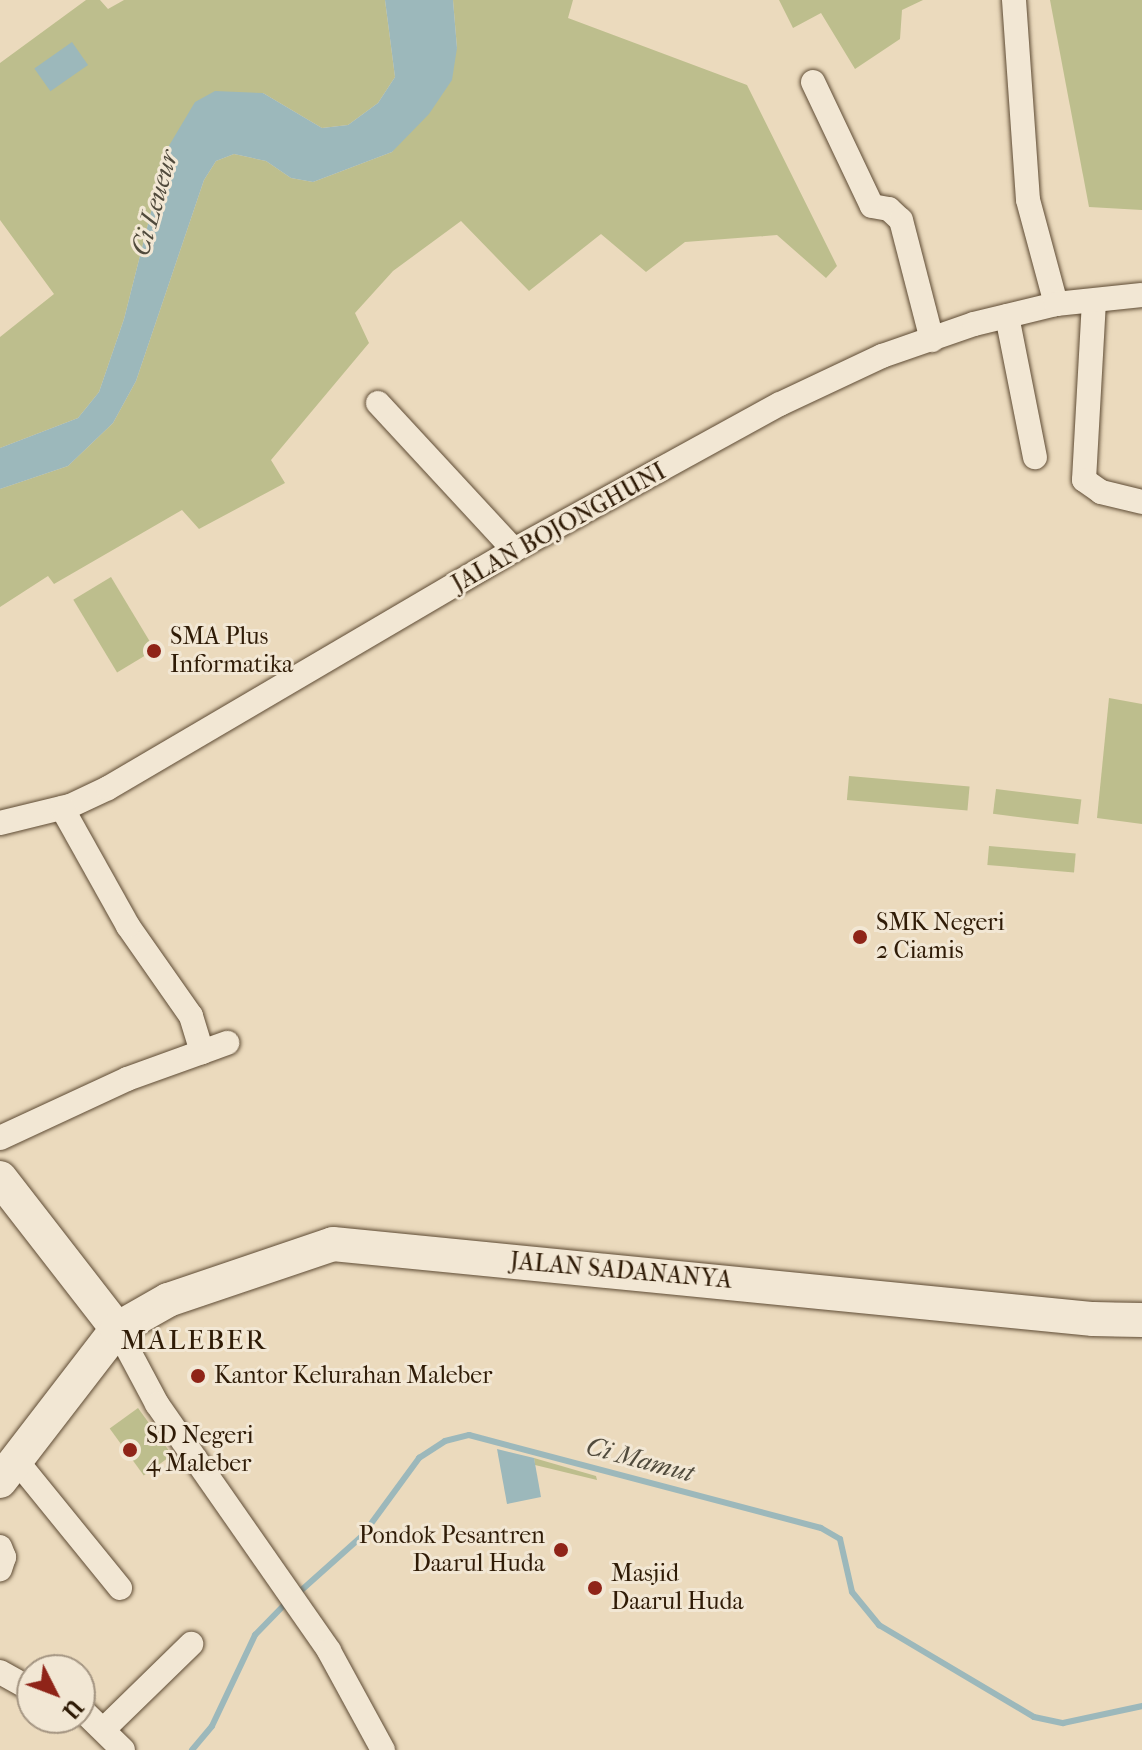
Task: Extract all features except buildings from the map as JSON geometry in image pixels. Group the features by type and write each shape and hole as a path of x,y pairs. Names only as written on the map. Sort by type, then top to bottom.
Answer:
{"street":[{"path":"1014,0 1028,200 1056,304"},
{"path":"813,82 872,206 889,209 901,220 932,340"},
{"name":"JALAN BOJONGHUNI","path":"0,823 62,808 308,674 514,550 780,404 882,356 1007,316 1056,304 1142,295"},
{"path":"1094,301 1084,480 1101,492 1142,502"},
{"path":"1007,316 1035,457"},
{"path":"378,403 514,550"},
{"path":"62,808 128,926 191,1016 202,1052"},
{"path":"0,1138 127,1079 227,1043"},
{"path":"0,1178 117,1329 157,1404 301,1608 383,1750"},
{"name":"JALAN SADANANYA","path":"117,1329 168,1300 241,1272 297,1253 360,1243 587,1270 1142,1320"},
{"path":"117,1329 8,1470 120,1588"},
{"path":"0,1547 0,1569"},
{"path":"104,1729 191,1644"},
{"path":"96,1722 123,1750"}],"green space":[{"path":"86,0 100,0 108,9 124,0 385,0 395,77 378,103 348,125 322,128 263,93 167,149 124,319 99,392 78,418 0,448 0,337 54,294 0,220 0,63"},
{"path":"453,0 573,0 568,18 747,85 837,266 826,278 777,235 685,242 646,272 601,234 529,291 461,221 393,271 355,313 369,343 271,460 285,483 199,529 182,510 54,584 48,576 0,607 0,489 68,466 113,423 136,381 204,180 216,161 234,154 266,161 291,178 313,182 392,152 457,48"},
{"path":"779,0 923,0 902,10 900,39 855,69 821,13 793,28"},
{"path":"1050,0 1142,0 1142,210 1089,207"},
{"path":"111,577 155,650 117,673 73,600"},
{"path":"1109,698 1142,704 1142,824 1097,818"},
{"path":"849,776 970,787 967,810 847,800"},
{"path":"996,789 1081,799 1078,824 993,814"},
{"path":"989,846 1076,854 1074,873 987,865"},
{"path":"138,1408 172,1455 144,1475 110,1429"},
{"path":"534,1458 596,1476 597,1480 535,1465"}],"water":[{"name":"Ci Leueur","path":"385,0 453,0 457,48 452,80 429,114 392,152 313,182 291,178 266,161 234,154 216,161 204,180 136,381 113,423 68,466 0,489 0,448 78,418 99,392 124,319 167,149 195,102 215,91 263,93 322,128 348,125 378,103 395,77"},
{"path":"72,42 88,65 50,91 34,68"},
{"path":"497,1449 534,1458 541,1497 507,1504"}],"waterway":[{"name":"Ci Mamut","path":"296,1595 362,1536 419,1458 445,1441 469,1435 821,1528 840,1539 852,1592 879,1625 1034,1717 1063,1723 1142,1706"},
{"name":"Ci Mamut","path":"192,1750 212,1726 255,1635 287,1602"}],"place":[{"name":"SMA Plus Informatika","path":"154,651"},
{"name":"SMK Negeri 2 Ciamis","path":"860,937"},
{"name":"Kantor Kelurahan Maleber","path":"198,1376"},
{"name":"SD Negeri 4 Maleber","path":"130,1450"},
{"name":"Pondok Pesantren Daarul Huda","path":"561,1550"},
{"name":"Masjid Daarul Huda","path":"595,1588"}],"district":[{"name":"MALEBER","path":"194,1340"}]}
